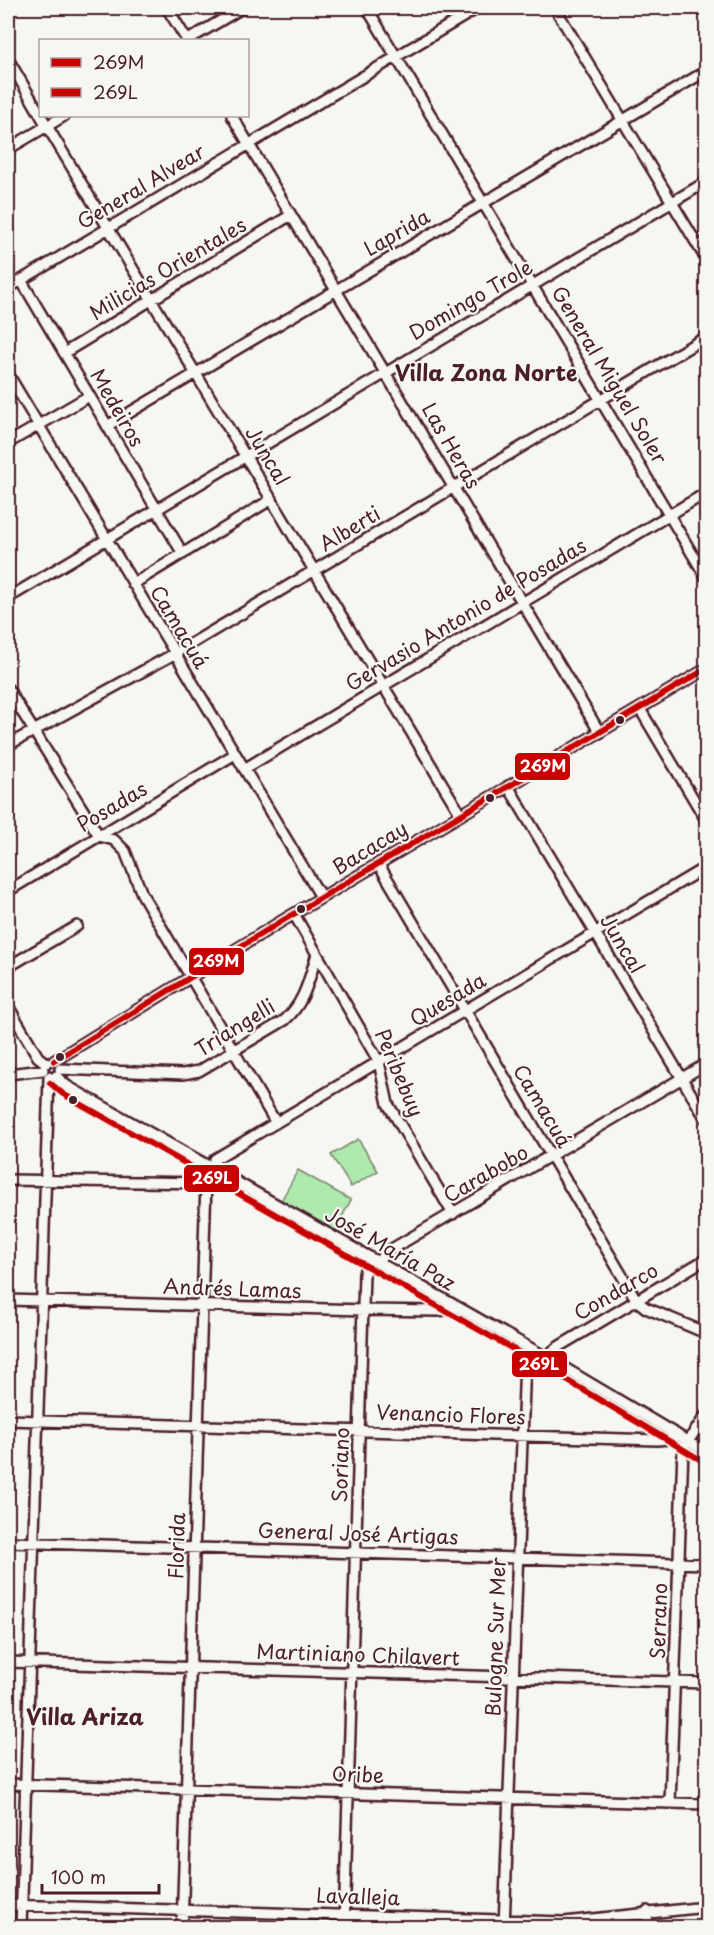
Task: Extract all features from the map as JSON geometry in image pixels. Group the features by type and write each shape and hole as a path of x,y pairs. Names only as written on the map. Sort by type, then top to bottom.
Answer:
{"street":[{"path":"167,8 187,39"},
{"path":"190,39 242,8"},
{"name":"General Miguel Soler","path":"367,8 534,284 706,577"},
{"name":"General Alvear","path":"8,288 478,8"},
{"path":"555,8 706,259"},
{"name":"Juncal","path":"8,59 39,112"},
{"name":"Laprida","path":"107,426 706,71"},
{"name":"Juncal","path":"42,117 461,815"},
{"path":"8,149 62,117"},
{"name":"Las Heras","path":"233,117 386,370 600,733"},
{"name":"Domingo Trole","path":"8,598 386,370 706,182"},
{"name":"Milicias Orientales","path":"64,353 291,215"},
{"name":"Medeiros","path":"21,280 183,554"},
{"name":"Alberti","path":"8,745 174,654 706,337"},
{"name":"Camacuá","path":"8,374 321,897"},
{"path":"8,443 89,396"},
{"name":"Gervasio Antonio de Posadas","path":"244,769 706,493"},
{"path":"133,584 272,499"},
{"name":"Bacacay","path":"51,1069 189,976 706,669"},
{"path":"8,689 99,836 114,840 125,851 142,894 276,1123"},
{"path":"640,709 706,820"},
{"name":"Posadas","path":"8,891 235,754"},
{"name":"Juncal","path":"508,786 706,1119"},
{"name":"Camacuá","path":"378,863 637,1301"},
{"name":"Quesada","path":"211,1167 219,1155 706,867"},
{"name":"Peribebuy","path":"294,914 379,1062 388,1104 453,1214"},
{"path":"8,967 77,926"},
{"name":"Triangelli","path":"51,1069 192,1074 285,1020 294,1012 305,994 317,954"},
{"name":"José María Paz","path":"8,1006 38,1056 67,1086 546,1357 706,1452"},
{"name":"Carabobo","path":"378,1262 385,1253 552,1157 706,1064"},
{"path":"8,1074 51,1069 45,1181 21,1928"},
{"name":"Florida","path":"182,1928 206,1184 211,1167"},
{"path":"8,1180 206,1184"},
{"name":"Soriano","path":"344,1928 364,1266 368,1257"},
{"name":"Condarco","path":"546,1357 558,1347 706,1259"},
{"name":"Andrés Lamas","path":"8,1300 364,1310 438,1311 456,1308"},
{"path":"637,1301 646,1308 706,1333"},
{"name":"Bulogne Sur Mer","path":"504,1923 521,1435 525,1360 530,1348"},
{"path":"687,1441 706,1415"},
{"name":"Venancio Flores","path":"8,1420 657,1440 669,1439 676,1434"},
{"name":"Serrano","path":"670,1803 683,1449 687,1441"},
{"name":"General José Artigas","path":"8,1542 195,1546 706,1564"},
{"name":"Martiniano Chilavert","path":"8,1662 706,1683"},
{"name":"Oribe","path":"8,1784 706,1804"},
{"name":"Lavalleja","path":"8,1905 183,1908 562,1925 647,1911 706,1907"},
{"path":"647,1911 648,1928"}],"green space":[{"path":"358,1139 378,1171 351,1187 331,1155"},
{"path":"298,1170 351,1200 335,1230 281,1201"}],"transit line":[{"name":"269M","path":"54,1061 282,921 706,669"},
{"name":"269L","path":"50,1083 63,1094 541,1365 701,1460"}],"district":[{"name":"Villa Zona Norte","path":"486,373"},
{"name":"Villa Ariza","path":"85,1717"}]}
